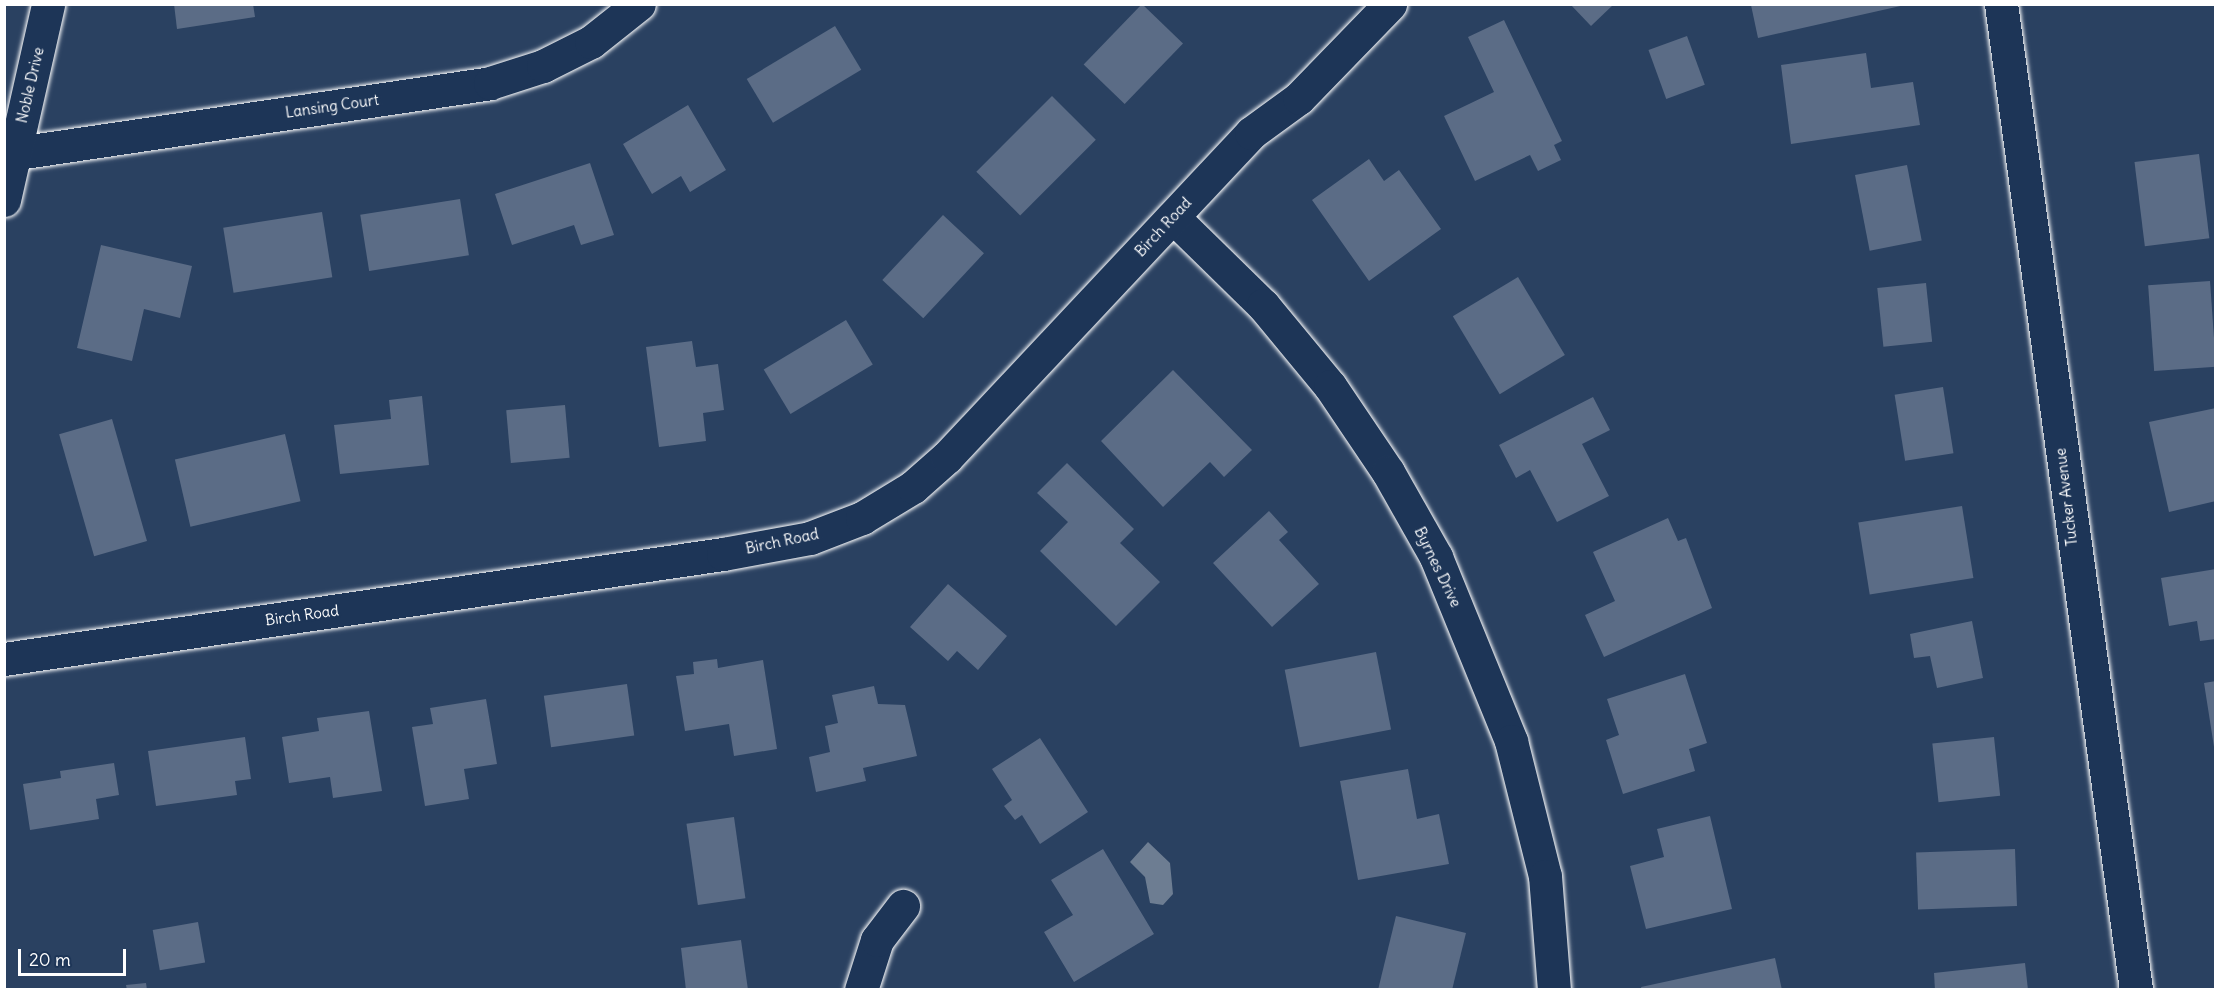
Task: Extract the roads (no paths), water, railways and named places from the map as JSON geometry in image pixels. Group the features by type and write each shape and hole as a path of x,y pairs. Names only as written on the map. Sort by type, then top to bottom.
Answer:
{"street":[{"name":"Noble Drive","path":"4,200 10,154 48,4"},
{"name":"Lansing Court","path":"10,154 490,83 543,66 591,42 639,4"},
{"name":"Birch Road","path":"4,659 723,554 820,534 872,512 946,457 1251,133 1299,98 1390,4"},
{"name":"Tucker Avenue","path":"2001,4 2136,990"},
{"name":"Byrnes Drive","path":"1173,216 1263,305 1330,386 1388,472 1436,557 1511,741 1545,876 1554,990"},
{"path":"861,990 877,940 903,906"}],"water":[{"path":"1148,842 1170,863 1173,894 1163,905 1150,903 1145,877 1130,862"}]}
